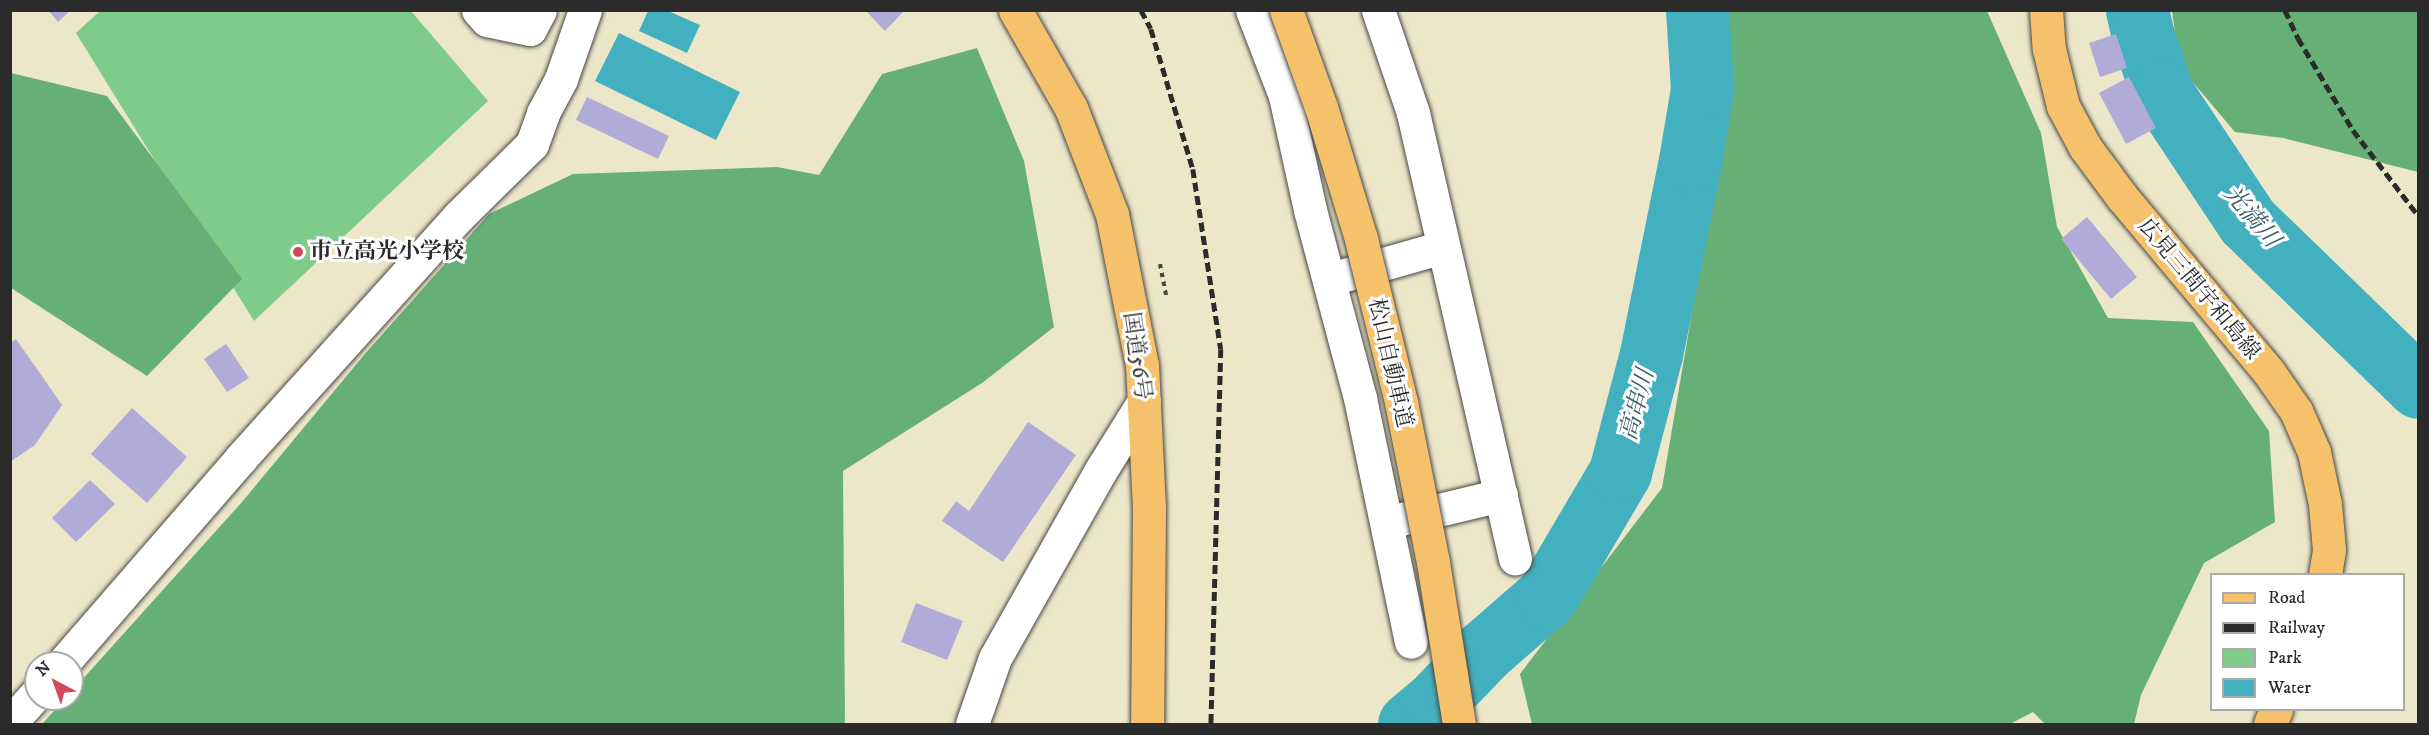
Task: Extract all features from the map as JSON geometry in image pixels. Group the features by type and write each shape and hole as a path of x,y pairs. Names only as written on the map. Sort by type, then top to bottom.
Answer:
{"main road":[{"name":"国道56号","path":"1016,10 1071,108 1112,214 1142,365 1149,507 1147,724"},
{"name":"松山自動車道","path":"1286,10 1321,107 1361,239 1401,402 1433,562 1459,724"},
{"name":"広見三間宇和島線","path":"2046,10 2049,49 2063,106 2085,147 2122,197 2268,371 2296,411 2314,452 2325,504 2329,550 2325,573"}],"street":[{"path":"478,10 487,20 530,29 540,10"},
{"path":"73,651 241,458 458,217 532,144 543,113 561,79 585,10"},
{"path":"1252,10 1285,96 1310,210 1360,398 1411,642"},
{"path":"1378,10 1413,113 1515,558"},
{"path":"1329,280 1443,247"},
{"path":"972,724 995,658 1120,437 1144,401"},
{"path":"1387,522 1501,495"},
{"path":"10,723 24,707"}],"green space":[{"path":"100,11 411,11 488,101 254,321 76,33"},
{"path":"1729,11 1987,11 2041,133 2057,227 2108,318 2193,322 2269,431 2275,522 2204,563 2141,695 2134,724 2045,724 2033,712 2010,724 1532,724 1520,674 1662,488 1706,230"},
{"path":"2172,11 2418,11 2418,172 2283,138 2235,132 2180,67"},
{"path":"977,48 1024,161 1054,327 982,383 843,471 845,724 42,724 54,711 84,711 84,678 242,502 364,355 489,214 573,174 777,167 819,175 882,74"},
{"path":"11,73 107,96 242,279 147,376 11,288"}],"water":[{"path":"648,11 668,11 700,25 687,53 639,31"},
{"path":"619,33 740,92 716,140 595,81"}],"building":[{"path":"48,10 71,10 58,22"},
{"path":"865,10 905,10 885,31"},
{"path":"2116,34 2127,68 2100,77 2089,43"},
{"path":"2129,77 2156,128 2126,144 2099,93"},
{"path":"587,97 669,136 658,159 576,120"},
{"path":"2087,217 2137,277 2111,299 2061,239"},
{"path":"16,339 62,405 35,445 10,462 10,343"},
{"path":"226,344 249,378 227,392 204,359"},
{"path":"132,408 187,457 147,503 91,454"},
{"path":"1028,422 1076,455 1003,562 942,521 956,501 969,511"},
{"path":"90,480 115,504 76,542 52,518"},
{"path":"916,603 963,621 947,660 901,642"}],"waterway":[{"name":"高串川","path":"1409,724 1436,701 1484,651 1547,596 1620,472 1651,354 1690,161 1702,89 1697,10"},
{"name":"光満川","path":"2137,10 2162,93 2247,221 2418,387"}],"railway":[{"path":"1141,10 1151,29 1193,169 1221,349 1211,724"},
{"path":"2285,10 2298,38 2353,130 2418,215"}],"place":[{"name":"市立高光小学校","path":"298,252"}]}
